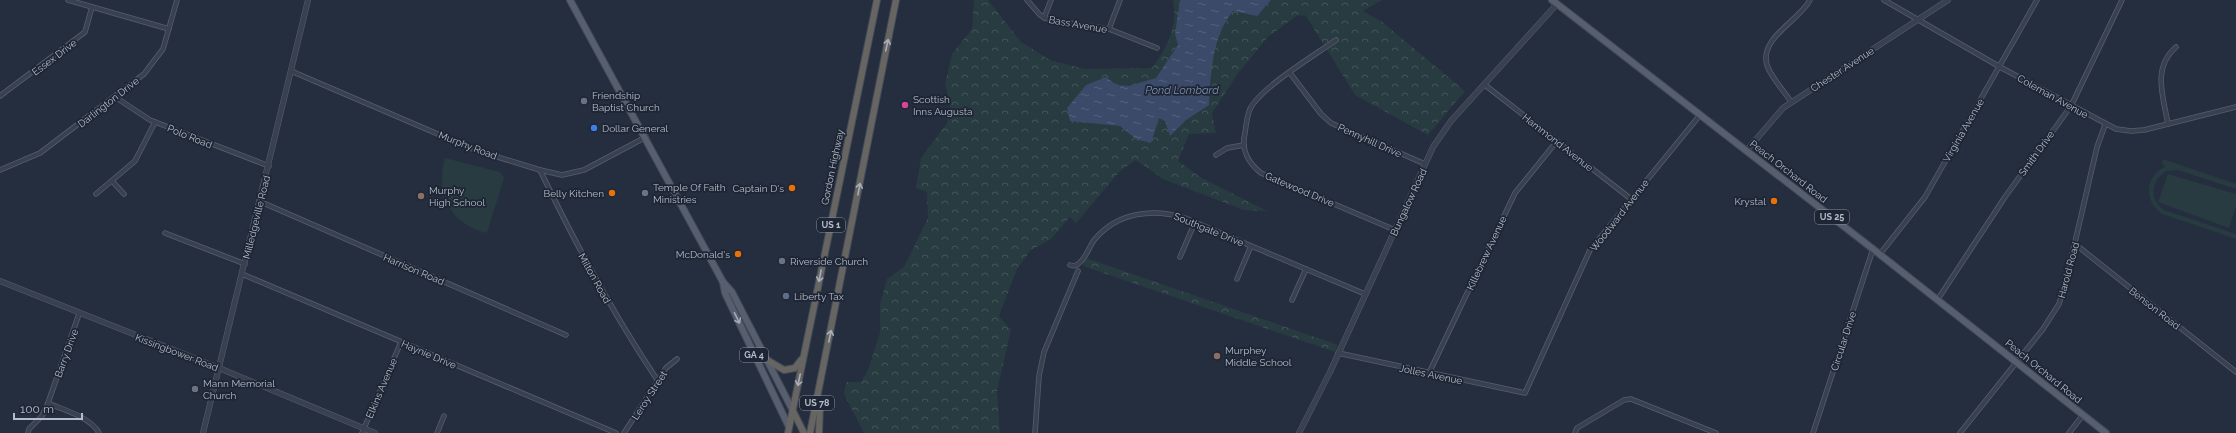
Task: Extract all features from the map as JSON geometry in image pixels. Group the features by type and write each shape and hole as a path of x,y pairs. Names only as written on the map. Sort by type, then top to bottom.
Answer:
{"highway":[{"name":"Gordon Highway","path":"789,430 877,0"},
{"name":"US 1","path":"820,433 818,419 823,374 896,0"},
{"path":"767,360 781,369 791,369 798,365 806,349"},
{"name":"US 78","path":"810,433 823,374"},
{"name":"GA 4","path":"793,411 804,433"},
{"path":"789,430 793,433"}],"main road":[{"name":"GA 4","path":"570,0 646,137 723,282 732,292 793,411"},
{"name":"Peach Orchard Road","path":"1557,1 1700,115 1938,299 2106,433"},
{"name":"GA 4","path":"723,282 725,293 789,430"}],"street":[{"path":"68,0 169,29"},
{"name":"Darlington Drive","path":"0,170 40,153 144,74 155,63 163,49 177,0"},
{"name":"Milledgeville Road","path":"203,433 261,202 308,0"},
{"name":"Bass Avenue","path":"1027,0 1044,18 1108,29 1157,48"},
{"path":"1044,18 1051,0"},
{"path":"1108,29 1120,0"},
{"path":"1791,102 1767,66 1766,52 1773,40 1810,0"},
{"name":"Coleman Avenue","path":"1884,0 2105,125 2130,131 2168,124 2236,107"},
{"name":"Chester Avenue","path":"1746,150 1775,116 1791,102 1948,0"},
{"name":"Virginia Avenue","path":"1880,254 1925,197 2037,0"},
{"name":"Smith Drive","path":"1938,299 2005,197 2071,106 2122,0"},
{"name":"Bungalow Road","path":"1299,433 1338,353 1425,164 1442,133 1557,1"},
{"name":"Essex Drive","path":"0,96 86,32 92,7"},
{"path":"1216,155 1227,148 1244,145 1248,118 1252,106 1260,96 1336,40"},
{"path":"2168,124 2161,77 2167,55 2176,47"},
{"name":"Murphy Road","path":"291,71 475,150 540,170 562,175 572,174 584,170 646,137"},
{"name":"Pennyhill Drive","path":"1290,73 1331,123 1425,164"},
{"name":"Hammond Avenue","path":"1485,85 1630,199"},
{"name":"Polo Road","path":"115,97 134,111 155,122 269,166"},
{"name":"Woodward Avenue","path":"1524,392 1590,250 1630,199 1700,115"},
{"path":"96,194 135,161 155,122"},
{"name":"Harold Road","path":"1960,433 2043,329 2059,304 2075,244 2097,147 2105,125"},
{"name":"Killebrew Avenue","path":"1429,373 1515,193 1557,141"},
{"name":"Gatewood Drive","path":"1244,145 1249,161 1262,173 1395,230"},
{"name":"Milton Road","path":"540,170 573,238 620,323 658,381"},
{"path":"112,181 124,194"},
{"name":"Harrison Road","path":"261,202 566,335"},
{"name":"Southgate Drive","path":"1070,265 1074,266 1079,264 1095,238 1110,226 1128,217 1161,212 1195,222 1365,294"},
{"path":"1180,257 1195,222"},
{"path":"165,233 245,264"},
{"name":"Benson Road","path":"2075,244 2236,372"},
{"name":"Southgate Drive","path":"1237,279 1251,246"},
{"name":"Circular Drive","path":"1813,433 1873,248"},
{"path":"1292,300 1306,269"},
{"path":"1035,433 1039,376 1044,352 1078,271"},
{"name":"Haynie Drive","path":"242,274 616,433"},
{"name":"Kissingbower Road","path":"0,281 79,314 219,368 363,431 375,433"},
{"name":"Barry Drive","path":"28,433 29,429 42,416 48,403 79,314"},
{"name":"Elkins Avenue","path":"363,431 401,342"},
{"name":"Jolles Avenue","path":"1338,353 1524,392"},
{"name":"Leroy Street","path":"624,433 666,368 677,359"},
{"path":"1575,433 1577,428 1587,421 1624,400 1631,399 1716,433"},
{"path":"48,403 85,420 96,428 98,433"},
{"path":"2069,433 2083,415"},
{"path":"437,433 444,416"}],"green space":[{"path":"974,0 988,0 1021,42 1050,60 1085,69 1152,68 1167,45 1173,28 1173,0 1382,0 1363,11 1381,21 1465,91 1428,135 1355,95 1306,16 1298,15 1268,37 1239,72 1212,113 1216,133 1189,134 1178,161 1200,177 1267,211 1244,210 1163,179 1136,160 1120,171 1076,223 1070,217 1051,239 1031,250 1017,269 999,316 1011,330 997,391 1000,433 864,433 844,394 846,382 861,382 868,370 880,333 880,304 887,279 904,267 928,218 927,192 916,188 921,158 947,123 950,102 945,84 952,54 972,29"},
{"path":"445,158 500,172 504,178 487,233 474,229 463,223 448,206 442,183 442,171"},
{"path":"2163,159 2236,184 2236,189 2178,170 2166,171 2158,178 2153,191 2155,200 2164,210 2236,234 2236,239 2162,214 2156,208 2149,195 2149,188 2150,182 2154,176 2159,170 2166,166 2162,164"},
{"path":"2168,174 2236,194 2236,206 2229,228 2158,202"},
{"path":"1086,258 1338,345 1335,352 1083,266"}],"water":[{"name":"Pond Lombard","path":"1180,0 1271,0 1257,16 1233,11 1226,21 1214,55 1209,105 1186,120 1170,136 1165,121 1159,118 1151,143 1136,139 1120,126 1070,121 1067,108 1086,85 1106,77 1116,85 1129,86 1156,78 1178,45 1175,34"}],"place":[{"name":"Friendship Baptist Church","path":"584,101"},
{"name":"Scottish Inns Augusta","path":"905,105"},
{"name":"Dollar General","path":"594,128"},
{"name":"Captain D's","path":"792,188"},
{"name":"Belly Kitchen","path":"612,193"},
{"name":"Temple Of Faith Ministries","path":"645,193"},
{"name":"Murphy High School","path":"421,196"},
{"name":"Krystal","path":"1774,201"},
{"name":"McDonald's","path":"738,254"},
{"name":"Riverside Church","path":"782,261"},
{"name":"Liberty Tax","path":"786,296"},
{"name":"Murphey Middle School","path":"1217,356"},
{"name":"Mann Memorial Church","path":"195,389"}]}
